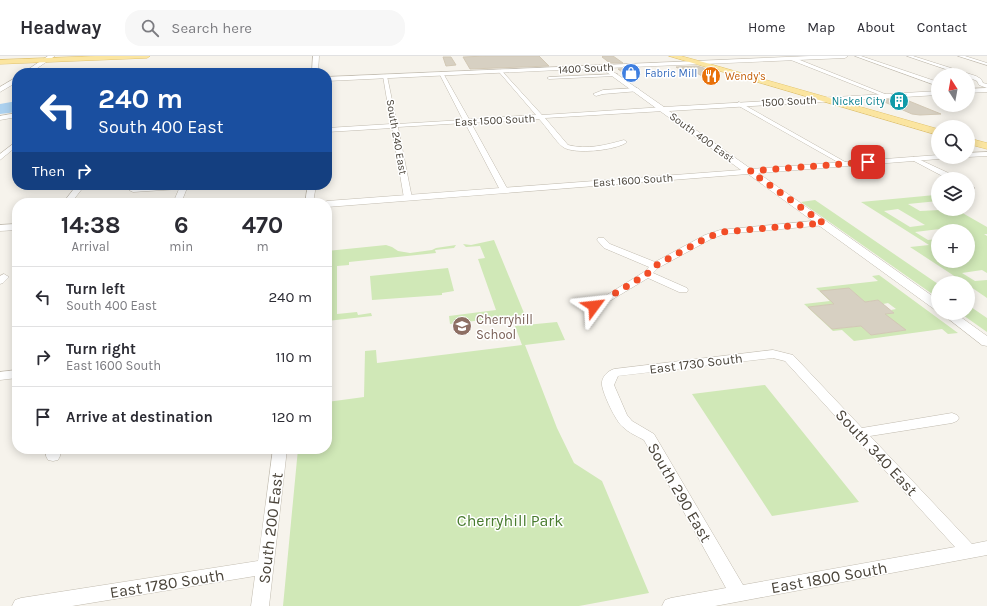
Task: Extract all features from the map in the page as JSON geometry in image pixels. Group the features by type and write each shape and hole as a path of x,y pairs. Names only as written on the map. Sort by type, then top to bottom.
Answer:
{"main road":[{"path":"0,58 147,56"},
{"path":"672,56 701,63 931,130"},
{"path":"683,56 701,63"},
{"path":"0,62 49,57"},
{"path":"975,143 987,146"}],"street":[{"path":"316,56 316,68"},
{"name":"1400 South","path":"332,79 845,56"},
{"path":"857,56 931,82"},
{"path":"909,56 974,77 979,80 981,84 987,86"},
{"path":"960,56 987,64"},
{"path":"33,68 49,57"},
{"path":"793,58 887,96"},
{"name":"South 400 East","path":"603,67 664,109 931,301"},
{"path":"501,71 566,146 617,146 624,142"},
{"path":"441,73 504,190"},
{"path":"549,78 615,75"},
{"name":"South 240 East","path":"386,76 408,198"},
{"path":"2,88 12,82"},
{"path":"596,94 603,92 637,90"},
{"path":"975,91 987,90"},
{"name":"1500 South","path":"664,109 931,93"},
{"path":"739,104 845,164"},
{"name":"East 1500 South","path":"332,130 664,109"},
{"path":"0,118 12,117"},
{"path":"0,149 12,148"},
{"path":"0,158 12,149"},
{"path":"975,155 987,154"},
{"name":"East 1600 South","path":"332,204 931,158"},
{"path":"914,159 940,172"},
{"path":"71,198 77,190"},
{"path":"594,306 647,274 655,266 708,237 723,232 823,223"},
{"path":"0,228 12,227"},
{"path":"601,240 608,246 655,266"},
{"path":"647,274 683,290"},
{"path":"957,320 987,342"},
{"name":"East 1730 South","path":"610,377 618,372 773,354 784,355"},
{"name":"South 340 East","path":"784,355 792,360 969,551"},
{"path":"0,376 12,375"},
{"name":"South 290 East","path":"610,377 608,385 621,417 627,424 649,437 738,593"},
{"path":"859,433 952,418"},
{"name":"South 200 East","path":"260,606 279,454"},
{"name":"East 1800 South","path":"671,606 987,548"},
{"name":"East 1780 South","path":"21,606 265,567"}],"green space":[{"path":"931,195 931,202 908,204 920,211 931,210 931,216 968,216 987,227 987,234 984,234 987,236 987,273 982,270 962,273 967,276 954,276 942,268 975,268 975,224 931,224 931,230 915,232 928,240 931,240 931,261 910,247 929,245 861,202","holes":["898,209 925,225 910,227 884,211"]},
{"path":"815,200 931,279 931,293 801,202"},
{"path":"494,240 524,313 523,315 450,324 449,316 496,310 478,259 485,258 480,246 466,247 463,244 471,245"},
{"path":"386,245 398,251 410,253 456,245 454,248 435,250 436,253 349,262 349,265 337,266 337,314 357,312 358,315 371,313 372,316 332,320 332,250"},
{"path":"448,268 454,291 442,293 442,295 372,300 370,276"},
{"path":"879,275 931,313 931,320 940,320 958,333 948,334 942,329 854,341 842,330 833,331 804,304 830,301 816,288 878,281 872,276","holes":["849,288 865,302 878,300 883,304 888,303 896,309 891,310 894,313 880,314 905,330 871,335 861,326 832,329 808,307 834,304"]},
{"path":"987,280 987,298 975,290 975,281"},
{"path":"975,310 987,318 987,332 970,320 975,320"},
{"name":"Cherryhill Park","path":"557,322 565,340 525,345 557,428 574,463 602,481 649,593 579,606 283,606 298,454 332,454 332,401 364,397 365,351 376,350 377,363 522,345 515,326"},
{"path":"765,385 859,502 772,516 692,394"}],"water":[{"path":"12,102 12,113 0,114 0,104"}],"building":[{"path":"539,56 549,66 470,69 463,57"},
{"path":"613,56 623,63 610,63 602,57"},
{"path":"443,57 451,57 456,65 446,66"},
{"path":"697,66 721,76 704,77 691,70 683,71 676,67"},
{"path":"633,68 641,74 626,75 618,69"},
{"path":"904,99 931,110 931,112 941,114 912,114 880,100"},
{"path":"849,288 865,302 878,300 894,313 885,314 906,330 871,335 861,326 832,329 808,307 834,304 820,291"}],"place":[{"name":"Fabric Mill","path":"631,73"},
{"name":"Wendy's","path":"711,76"},
{"name":"Nickel City","path":"899,101"},
{"name":"Cherryhill School","path":"462,326"}],"route":[{"path":"594,306 647,274 655,266 708,237 723,232 823,223 750,171 868,162"}]}
